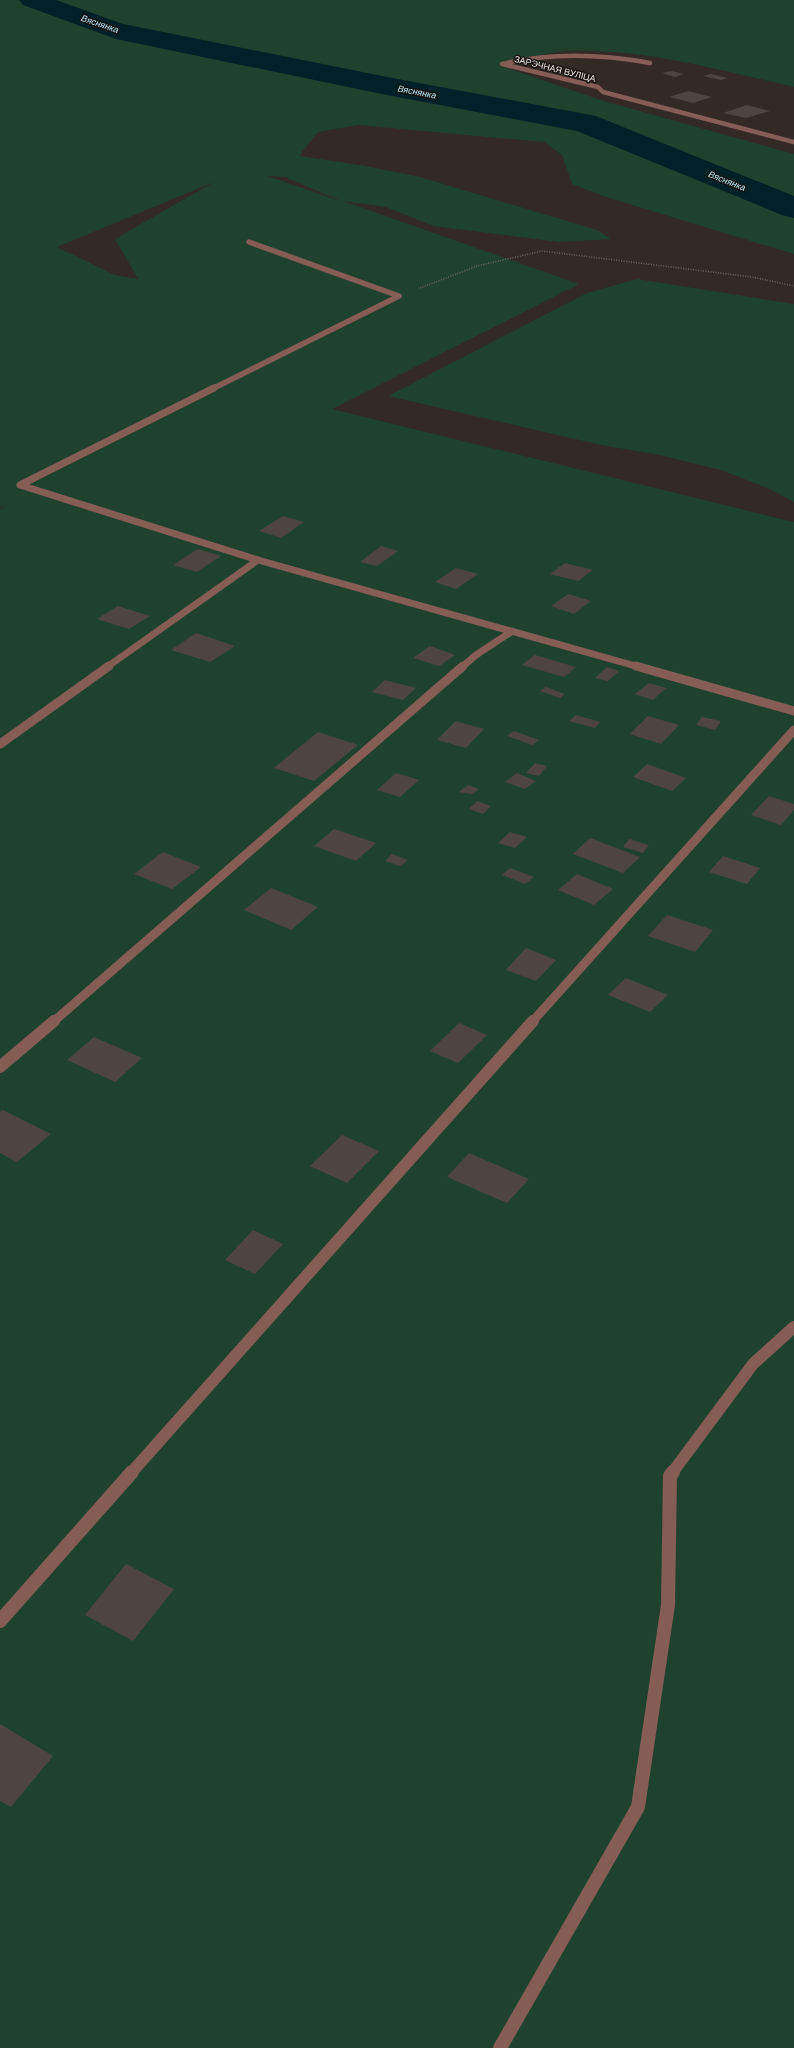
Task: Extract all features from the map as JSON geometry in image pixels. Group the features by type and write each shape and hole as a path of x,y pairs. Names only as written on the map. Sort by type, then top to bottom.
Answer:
{"street":[{"name":"ЗАРЭЧНАЯ ВУЛІЦА","path":"650,63 622,58 552,56 522,58 502,64 598,87 603,92 794,142"},
{"path":"249,242 399,296"},
{"path":"399,296 20,485 258,560 794,711"},
{"path":"0,744 258,560"},
{"path":"0,1067 476,655 511,632"},
{"path":"0,1622 449,1114 794,730"},
{"path":"500,2048 638,1807 668,1605 670,1476 752,1364 794,1327"}],"path":[{"path":"399,296 477,266 542,251 752,277 794,286"}],"green space":[{"path":"0,0 794,0 794,87 710,67 624,53 567,51 532,56 498,65 604,101 794,154 794,254 603,196 572,184 562,155 544,142 358,125 318,132 299,156 360,165 420,177 597,230 611,239 559,242 433,226 386,207 343,201 579,284 332,409 794,522 794,2048 0,2048 0,509 10,503 0,508","holes":["267,176 285,177 341,201 340,201","214,182 115,239 138,279 115,275 57,247"]},
{"path":"637,279 794,304 794,502 770,489 721,470 660,455 601,445 388,396 587,293"}],"building":[{"path":"671,71 684,74 675,77 662,73"},
{"path":"711,74 728,78 721,80 703,76"},
{"path":"688,91 712,97 693,103 669,97"},
{"path":"747,105 770,111 746,118 723,113"},
{"path":"283,516 304,522 281,538 259,531"},
{"path":"381,546 398,551 377,566 360,562"},
{"path":"198,549 221,556 197,572 173,565"},
{"path":"565,563 593,570 578,581 550,574"},
{"path":"456,568 478,574 456,589 435,582"},
{"path":"568,594 591,601 574,614 551,606"},
{"path":"118,606 150,616 129,629 97,619"},
{"path":"196,633 235,646 210,662 171,650"},
{"path":"430,646 455,655 439,666 413,658"},
{"path":"535,655 576,667 564,677 522,665"},
{"path":"607,667 619,671 608,681 595,678"},
{"path":"385,680 416,688 403,700 372,692"},
{"path":"649,683 666,688 653,700 635,694"},
{"path":"546,687 565,694 560,698 540,691"},
{"path":"576,715 600,722 595,728 569,721"},
{"path":"648,716 679,725 661,744 630,734"},
{"path":"702,717 721,721 715,730 696,725"},
{"path":"456,721 484,729 466,748 437,740"},
{"path":"514,731 539,740 532,745 507,736"},
{"path":"318,732 358,745 314,781 274,768"},
{"path":"535,763 547,766 539,776 526,773"},
{"path":"647,764 686,778 672,791 633,777"},
{"path":"396,773 419,780 400,797 377,790"},
{"path":"517,773 536,781 525,789 505,782"},
{"path":"468,785 479,789 472,794 459,792"},
{"path":"769,796 794,804 794,810 781,825 751,815"},
{"path":"477,801 491,806 483,814 469,809"},
{"path":"334,829 376,843 356,861 314,846"},
{"path":"510,832 527,837 515,848 498,843"},
{"path":"590,838 640,857 623,873 573,854"},
{"path":"629,839 649,845 643,853 623,847"},
{"path":"163,852 201,867 172,889 134,874"},
{"path":"392,854 408,860 400,866 385,861"},
{"path":"723,856 760,868 747,884 709,872"},
{"path":"510,868 534,877 525,884 502,875"},
{"path":"577,874 613,889 594,905 558,890"},
{"path":"271,888 318,907 291,930 244,910"},
{"path":"667,915 713,930 695,952 648,936"},
{"path":"526,948 556,960 536,981 506,970"},
{"path":"626,978 668,995 650,1012 608,995"},
{"path":"459,1023 487,1035 458,1063 430,1051"},
{"path":"94,1037 142,1058 115,1082 67,1060"},
{"path":"3,1110 51,1134 17,1162 0,1153 0,1112"},
{"path":"342,1135 379,1151 347,1183 310,1166"},
{"path":"469,1153 529,1179 507,1203 447,1177"},
{"path":"253,1230 283,1244 255,1274 225,1260"},
{"path":"126,1564 174,1589 133,1641 85,1615"},
{"path":"0,1724 53,1756 11,1807 0,1801"}],"waterway":[{"name":"Вяснянка","path":"32,0 116,31 387,86 585,123 794,208"}]}
